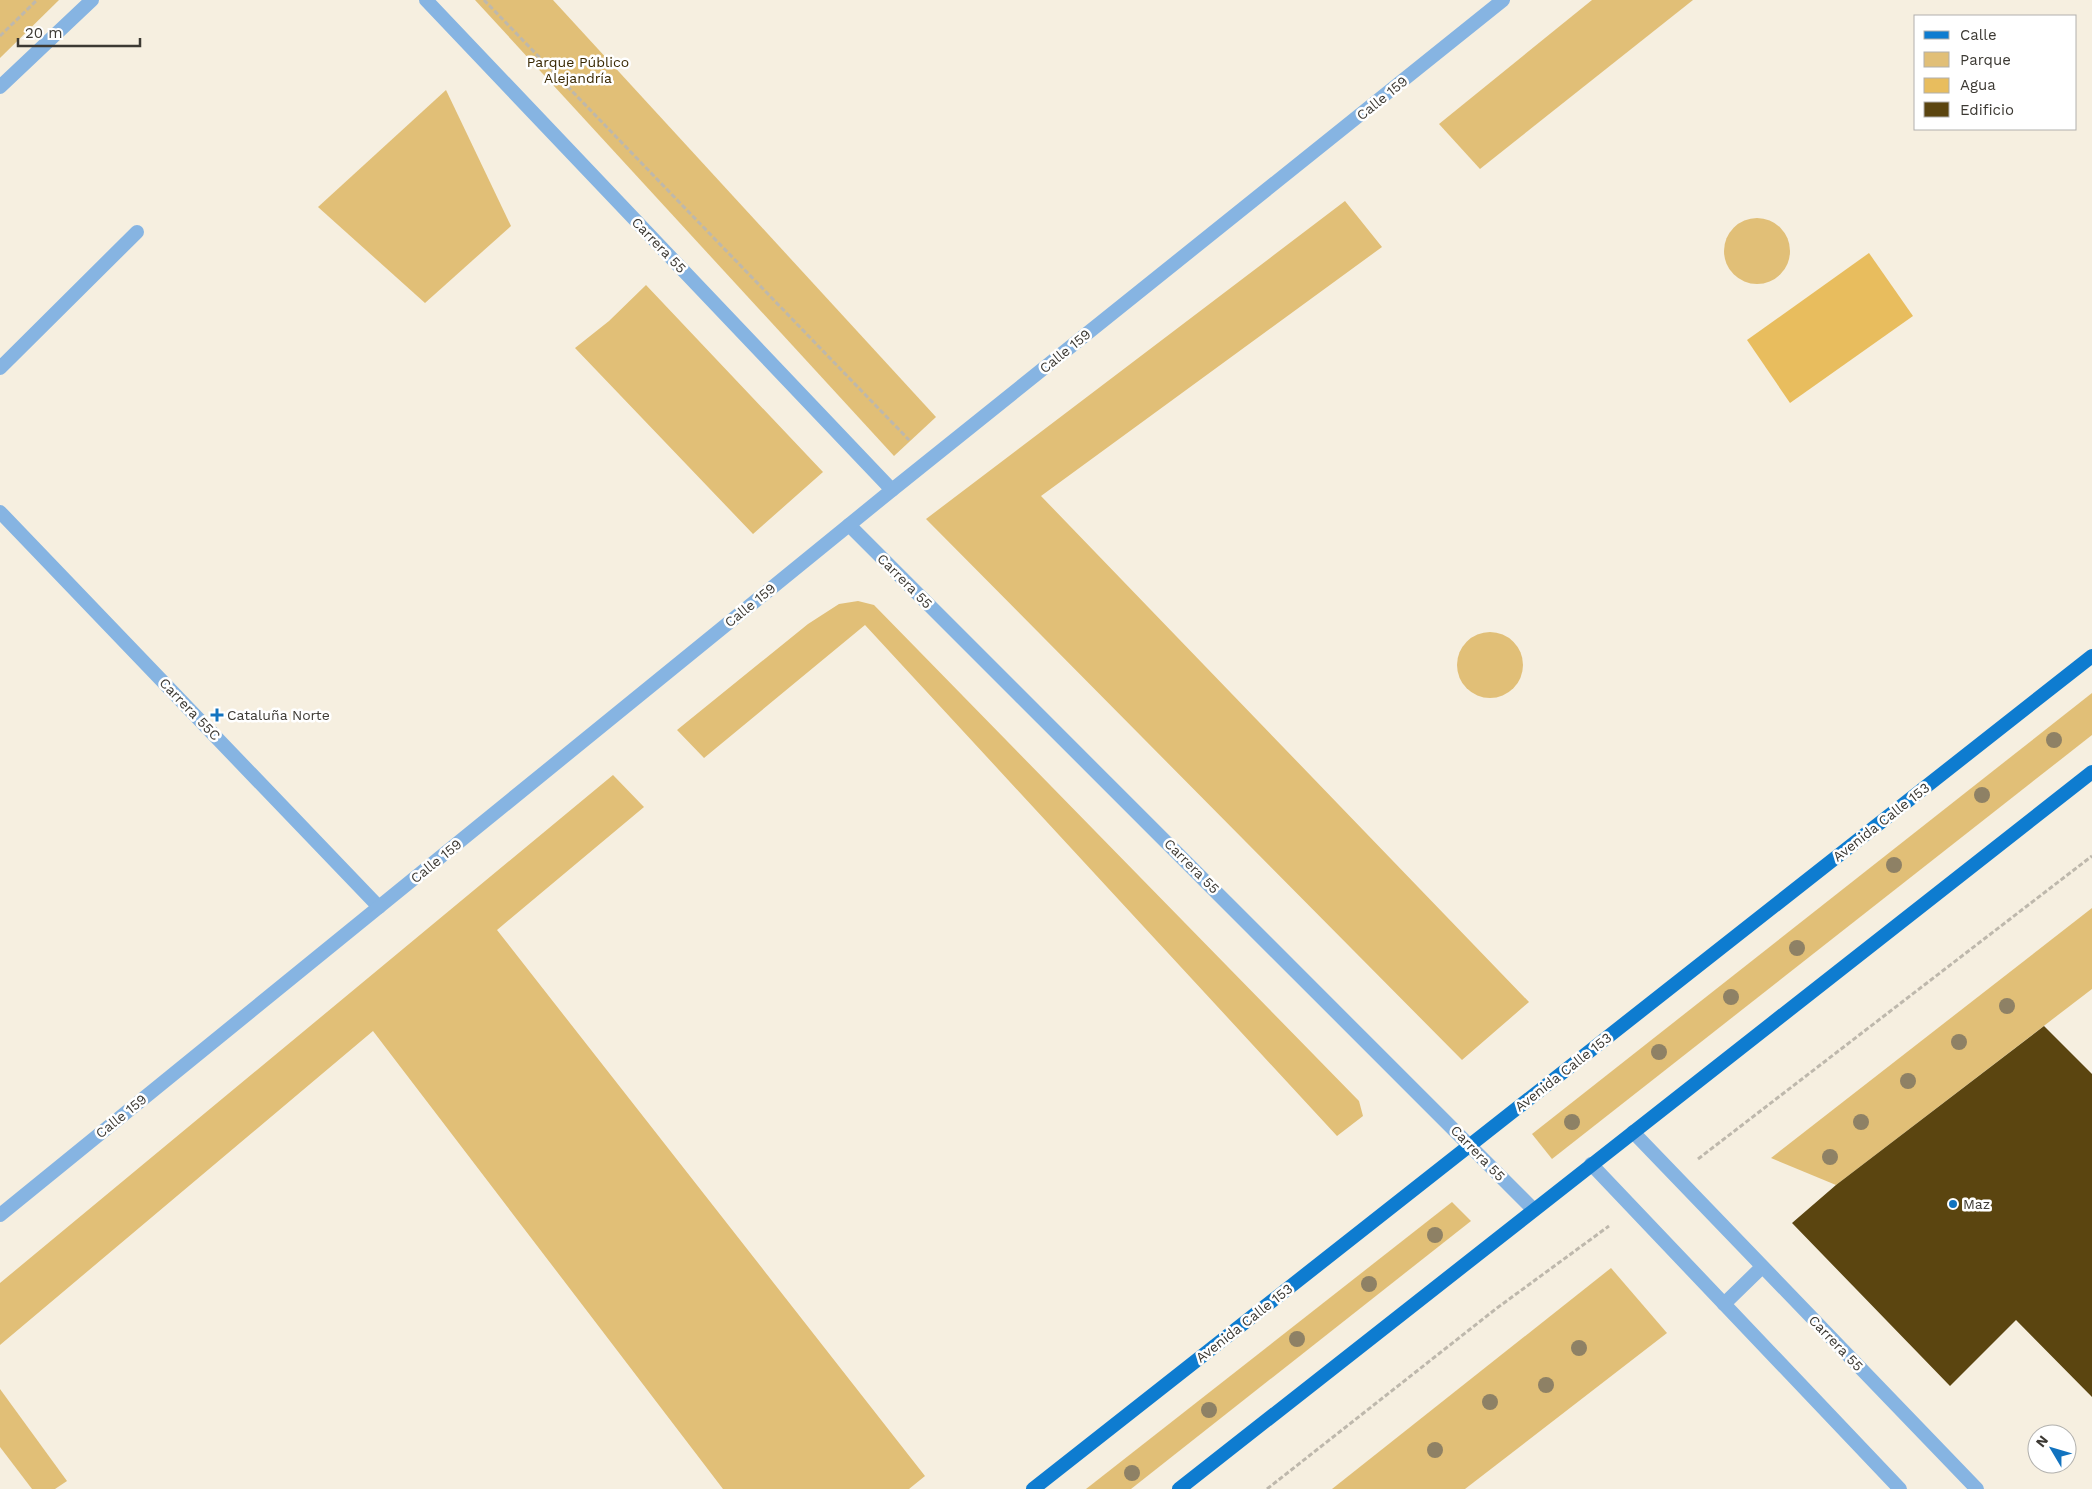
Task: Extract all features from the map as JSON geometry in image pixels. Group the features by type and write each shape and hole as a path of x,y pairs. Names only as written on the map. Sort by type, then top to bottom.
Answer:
{"main road":[{"name":"Avenida Calle 153","path":"1033,1489 2092,656"},
{"path":"1179,1489 1533,1209 2092,772"}],"street":[{"path":"0,87 92,0"},
{"name":"Carrera 55","path":"426,0 892,490"},
{"name":"Calle 159","path":"0,1215 929,460 1503,0"},
{"path":"0,368 137,232"},
{"name":"Carrera 55C","path":"0,512 379,907"},
{"name":"Carrera 55","path":"849,525 1533,1209"},
{"name":"Carrera 55","path":"1633,1132 1978,1489"},
{"path":"1591,1164 1900,1489"},
{"path":"1724,1304 1762,1266"}],"path":[{"path":"0,36 37,0"},
{"path":"484,0 929,460"},
{"path":"1736,1131 2092,856"},
{"path":"1267,1489 1497,1308"}],"green space":[{"path":"0,0 59,0 0,58"},
{"name":"Parque Público Alejandría","path":"475,0 553,0 936,417 894,456"},
{"path":"1592,0 1693,0 1480,169 1439,124"},
{"path":"446,90 511,226 425,303 318,207"},
{"path":"1345,201 1382,247 1041,496 1529,1002 1462,1060 926,519"},
{"path":"1757,218 1770,220 1780,228 1788,238 1790,251 1788,264 1780,274 1770,282 1757,284 1744,282 1734,274 1726,264 1724,251 1726,238 1734,228 1744,220"},
{"path":"646,285 823,472 753,534 575,348 609,321"},
{"path":"858,601 874,605 1359,1101 1363,1116 1337,1136 865,625 704,758 677,730 808,624 839,604"},
{"path":"1490,632 1503,635 1513,642 1520,652 1523,665 1520,678 1513,688 1503,695 1490,698 1477,695 1467,688 1460,678 1457,665 1460,652 1467,642 1477,635"},
{"path":"2092,693 2092,735 1552,1159 1532,1134"},
{"path":"613,775 644,807 497,930 925,1476 909,1489 723,1489 373,1031 0,1345 0,1283"},
{"path":"2092,908 2092,989 1836,1185 1771,1158"},
{"path":"1452,1202 1471,1221 1131,1489 1086,1489"},
{"path":"1611,1268 1667,1333 1465,1489 1332,1489"},
{"path":"0,1389 67,1481 55,1489 32,1489 0,1447"}],"water":[{"path":"1869,253 1913,316 1790,403 1747,340"}],"building":[{"name":"Maz","path":"2044,1026 2092,1074 2092,1397 2016,1320 1950,1386 1792,1223 1836,1185"}],"place":[{"name":"Cataluña Norte","path":"217,715"},
{"name":"Maz","path":"1953,1204"}]}
